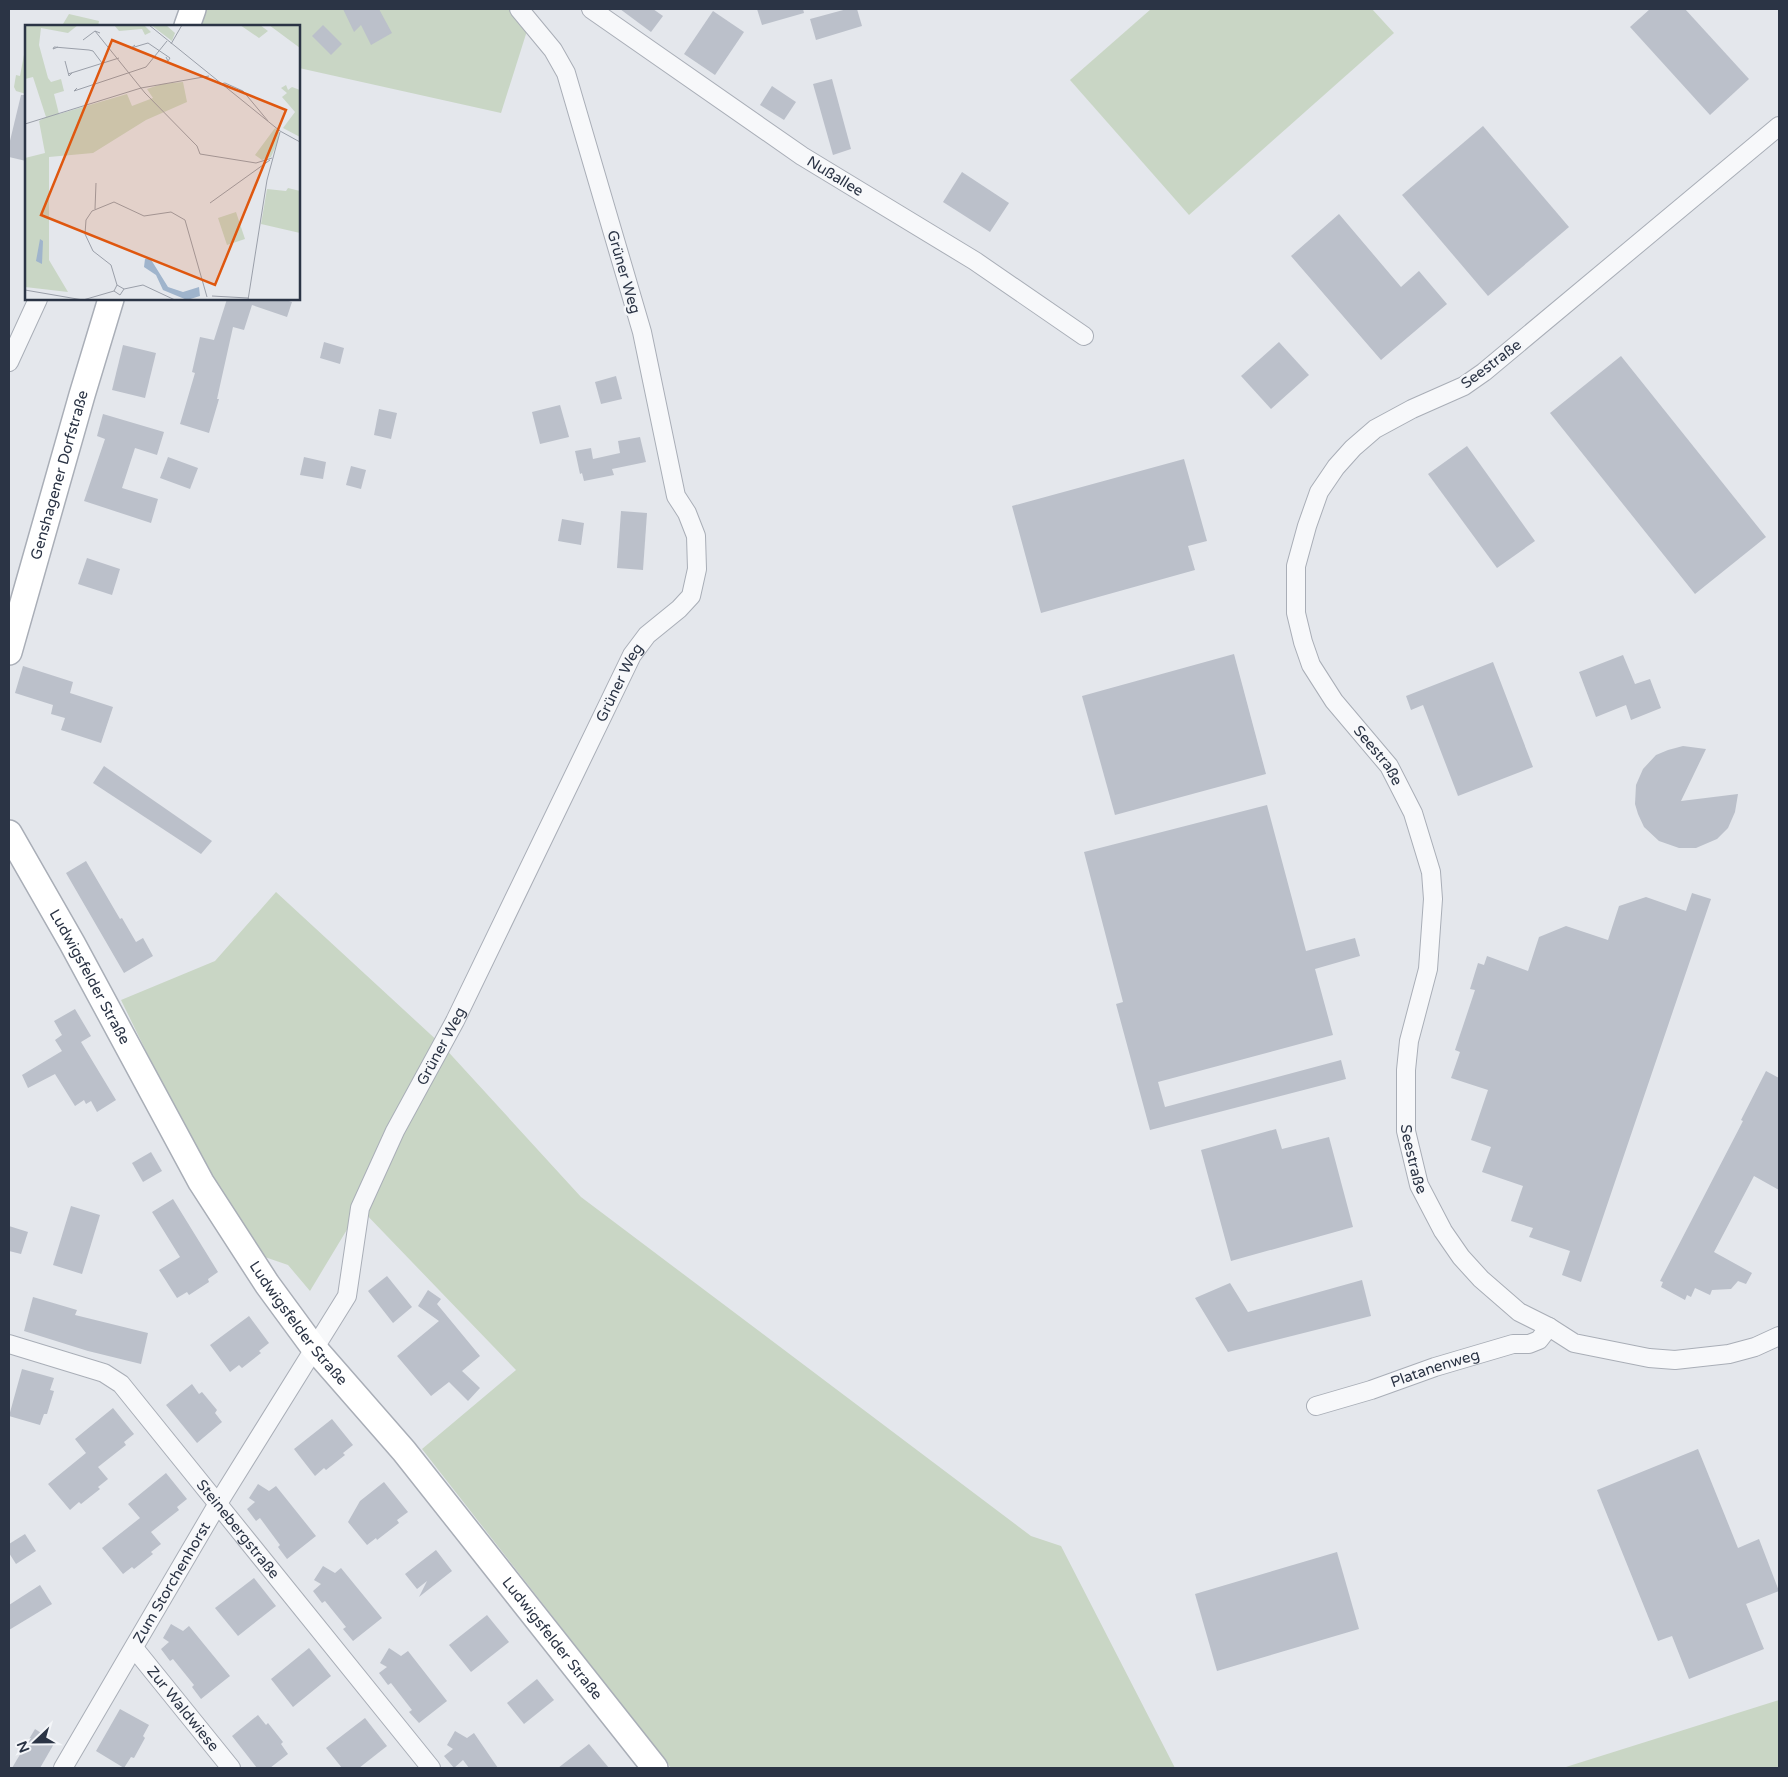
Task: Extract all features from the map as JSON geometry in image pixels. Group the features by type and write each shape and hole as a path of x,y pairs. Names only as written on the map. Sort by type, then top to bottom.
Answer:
{"street":[{"path":"187,25 193,9"},
{"name":"Grüner Weg","path":"314,1348 347,1296 360,1208 395,1131 455,1021 632,655 647,635 679,609 691,596 697,569 696,536 688,513 676,496 642,332 566,73 553,50 519,9"},
{"name":"Nußallee","path":"591,9 802,156 976,261 1084,336"},
{"name":"Seestraße","path":"1779,126 1484,372 1464,386 1412,409 1375,429 1353,448 1336,467 1319,492 1296,566 1296,613 1311,665 1334,701 1389,766 1413,813 1430,872 1433,899 1428,969 1409,1041 1406,1070 1406,1131 1419,1185 1443,1231 1481,1279 1519,1312 1549,1327 1574,1343 1641,1356 1675,1360 1729,1354 1754,1347 1779,1336"},
{"path":"9,362 38,300"},
{"name":"Genshagener Dorfstraße","path":"9,652 58,474 111,300"},
{"name":"Ludwigsfelder Straße","path":"9,833 72,943 202,1182 266,1284 314,1348 404,1451 655,1768"},
{"name":"Platanenweg","path":"1316,1406 1513,1344 1529,1344 1539,1340 1549,1327"},
{"name":"Steinebergstraße","path":"9,1344 104,1373 121,1384 431,1768"},
{"name":"Zum Storchenhorst","path":"63,1768 217,1505 314,1348"},
{"name":"Zur Waldwiese","path":"134,1648 231,1768"}],"green space":[{"path":"205,9 514,9 526,26 526,34 501,113 300,68 300,25 197,25"},
{"path":"1151,9 1372,9 1394,33 1189,215 1070,80"},
{"path":"69,14 99,21 98,25 61,25"},
{"path":"25,49 25,94 16,91 14,87 16,75 20,76"},
{"path":"276,892 442,1045 581,1197 1031,1536 1061,1546 1175,1768 671,1768 422,1449 516,1370 360,1208 310,1291 288,1265 259,1255 208,1178 121,1000 215,961"},
{"path":"1779,1700 1779,1768 1563,1768 1569,1766"}],"building":[{"path":"343,9 379,9 392,33 371,45 361,25 354,32"},
{"path":"620,9 653,9 663,16 651,32"},
{"path":"757,9 803,9 804,13 762,25"},
{"path":"847,9 857,9 862,26 816,40 810,19"},
{"path":"1650,9 1685,9 1749,79 1710,115 1630,27"},
{"path":"713,11 744,32 715,75 684,54"},
{"path":"323,25 342,44 331,55 312,36"},
{"path":"832,79 851,149 833,155 813,84"},
{"path":"772,86 796,102 784,120 760,105"},
{"path":"21,95 25,95 25,161 9,157 9,145"},
{"path":"1483,126 1569,227 1488,296 1402,195"},
{"path":"962,172 1009,203 990,232 943,202"},
{"path":"1339,214 1401,287 1419,271 1447,304 1381,360 1291,256"},
{"path":"227,300 285,300 292,302 287,317 252,305 244,330 233,327 217,399 219,399 209,433 180,424 195,373 192,372 200,337 214,340"},
{"path":"324,342 344,348 340,364 320,358"},
{"path":"1279,342 1309,375 1271,409 1241,376"},
{"path":"123,345 156,353 145,398 112,390"},
{"path":"1621,356 1766,537 1695,594 1550,413"},
{"path":"616,376 622,399 601,404 595,382"},
{"path":"560,405 569,437 540,444 532,412"},
{"path":"379,409 397,413 391,439 374,435"},
{"path":"103,414 164,432 157,455 135,448 122,488 158,499 151,523 84,501 105,439 97,436"},
{"path":"640,437 646,462 612,469 614,475 584,481 582,473 580,474 575,451 591,448 593,459 620,453 618,441"},
{"path":"1467,446 1535,541 1497,568 1428,474"},
{"path":"168,457 198,468 190,489 160,478"},
{"path":"304,457 326,462 323,479 300,475"},
{"path":"1184,459 1207,541 1188,546 1195,570 1041,613 1012,506"},
{"path":"351,466 366,470 361,489 346,485"},
{"path":"621,511 647,513 643,570 617,568"},
{"path":"562,519 584,523 581,545 558,541"},
{"path":"87,558 120,569 112,595 78,584"},
{"path":"1234,654 1266,774 1115,815 1082,696"},
{"path":"1623,655 1635,684 1650,679 1661,708 1631,720 1626,705 1596,717 1579,672"},
{"path":"1493,662 1533,767 1458,796 1423,705 1411,710 1406,696"},
{"path":"23,666 73,682 70,693 113,707 101,743 61,730 65,718 51,714 53,705 15,693"},
{"path":"1683,746 1706,749 1681,801 1738,794 1735,812 1728,828 1717,839 1696,848 1679,848 1659,841 1644,827 1635,804 1636,785 1643,769 1656,755"},
{"path":"104,766 212,841 201,854 93,783"},
{"path":"1267,805 1306,951 1355,938 1360,956 1315,969 1333,1035 1158,1082 1165,1107 1341,1060 1346,1079 1150,1130 1116,1004 1123,1002 1084,852"},
{"path":"86,861 120,919 122,918 136,942 143,938 153,956 124,973 66,873"},
{"path":"1692,893 1711,899 1581,1282 1562,1275 1570,1251 1529,1237 1533,1228 1511,1221 1523,1186 1482,1172 1491,1147 1471,1140 1488,1090 1451,1078 1460,1052 1455,1050 1475,990 1470,989 1478,963 1484,965 1487,956 1528,971 1539,937 1566,926 1608,940 1619,906 1646,897 1686,911"},
{"path":"75,1009 91,1036 81,1042 116,1100 97,1112 91,1101 86,1104 84,1100 75,1106 55,1074 28,1088 22,1075 62,1051 55,1040 62,1035 54,1021"},
{"path":"1766,1071 1779,1078 1779,1190 1754,1176 1714,1252 1752,1273 1746,1284 1738,1281 1731,1289 1712,1290 1710,1295 1695,1288 1691,1297 1687,1295 1685,1300 1661,1287 1663,1282 1660,1281 1743,1121 1741,1120"},
{"path":"1276,1129 1282,1149 1329,1137 1353,1227 1231,1261 1201,1150"},
{"path":"151,1152 162,1171 143,1182 132,1163"},
{"path":"173,1199 218,1272 208,1279 209,1282 189,1295 187,1292 177,1298 159,1270 180,1257 152,1212"},
{"path":"71,1206 100,1215 82,1274 53,1265"},
{"path":"9,1226 28,1232 21,1254 9,1251"},
{"path":"387,1276 412,1307 393,1323 368,1291"},
{"path":"1362,1280 1371,1316 1228,1352 1195,1298 1230,1283 1248,1312"},
{"path":"428,1290 441,1299 437,1304 480,1356 462,1371 480,1388 468,1401 449,1382 431,1396 397,1356 439,1321 418,1306"},
{"path":"33,1297 77,1310 75,1315 148,1333 141,1364 88,1351 24,1331"},
{"path":"249,1316 269,1343 259,1351 261,1353 242,1368 239,1365 230,1372 210,1345"},
{"path":"22,1369 54,1378 50,1390 54,1391 47,1414 44,1414 40,1425 9,1416"},
{"path":"192,1384 199,1394 202,1392 217,1410 215,1413 222,1422 197,1443 166,1405"},
{"path":"113,1408 134,1434 124,1442 126,1445 98,1467 108,1479 98,1487 100,1489 70,1510 48,1484 86,1453 75,1439"},
{"path":"332,1419 353,1445 343,1453 345,1455 315,1476 294,1449"},
{"path":"1698,1449 1738,1548 1759,1539 1779,1591 1746,1604 1764,1649 1689,1679 1672,1636 1658,1641 1597,1490"},
{"path":"166,1473 187,1499 177,1507 179,1510 151,1532 161,1544 151,1552 153,1554 134,1569 132,1567 123,1574 102,1548 140,1518 128,1504"},
{"path":"384,1482 408,1512 397,1520 399,1523 377,1540 376,1538 367,1545 348,1522 360,1501"},
{"path":"258,1484 269,1491 276,1486 316,1536 287,1559 278,1547 280,1545 260,1518 256,1521 247,1509 255,1502 249,1498"},
{"path":"25,1534 36,1551 16,1564 9,1553 9,1544"},
{"path":"436,1550 452,1571 419,1597 427,1581 417,1589 405,1574"},
{"path":"1337,1552 1359,1629 1217,1671 1195,1594"},
{"path":"323,1566 335,1573 341,1568 382,1618 353,1641 343,1629 346,1627 325,1601 322,1603 313,1591 321,1584 314,1580"},
{"path":"254,1578 276,1606 238,1636 215,1608"},
{"path":"40,1585 52,1604 9,1630 9,1605"},
{"path":"487,1615 509,1642 471,1672 449,1645"},
{"path":"171,1624 183,1631 189,1626 230,1676 201,1699 192,1687 194,1685 173,1659 170,1661 161,1649 169,1642 163,1638"},
{"path":"309,1648 331,1676 293,1707 271,1679"},
{"path":"389,1648 401,1656 408,1651 447,1701 419,1723 409,1712 412,1710 391,1683 388,1685 379,1673 387,1667 380,1663"},
{"path":"537,1679 554,1700 524,1724 507,1703"},
{"path":"120,1709 149,1725 143,1736 145,1738 134,1758 131,1757 124,1768 96,1751"},
{"path":"258,1715 266,1725 268,1723 283,1742 281,1744 288,1754 270,1768 257,1768 232,1736"},
{"path":"365,1718 387,1746 359,1768 342,1768 326,1748"},
{"path":"35,1729 55,1742 40,1768 12,1768"},
{"path":"455,1731 467,1738 474,1733 498,1768 469,1768 463,1760 454,1768 444,1756 453,1749 447,1745"},
{"path":"589,1744 609,1768 558,1768"}]}
